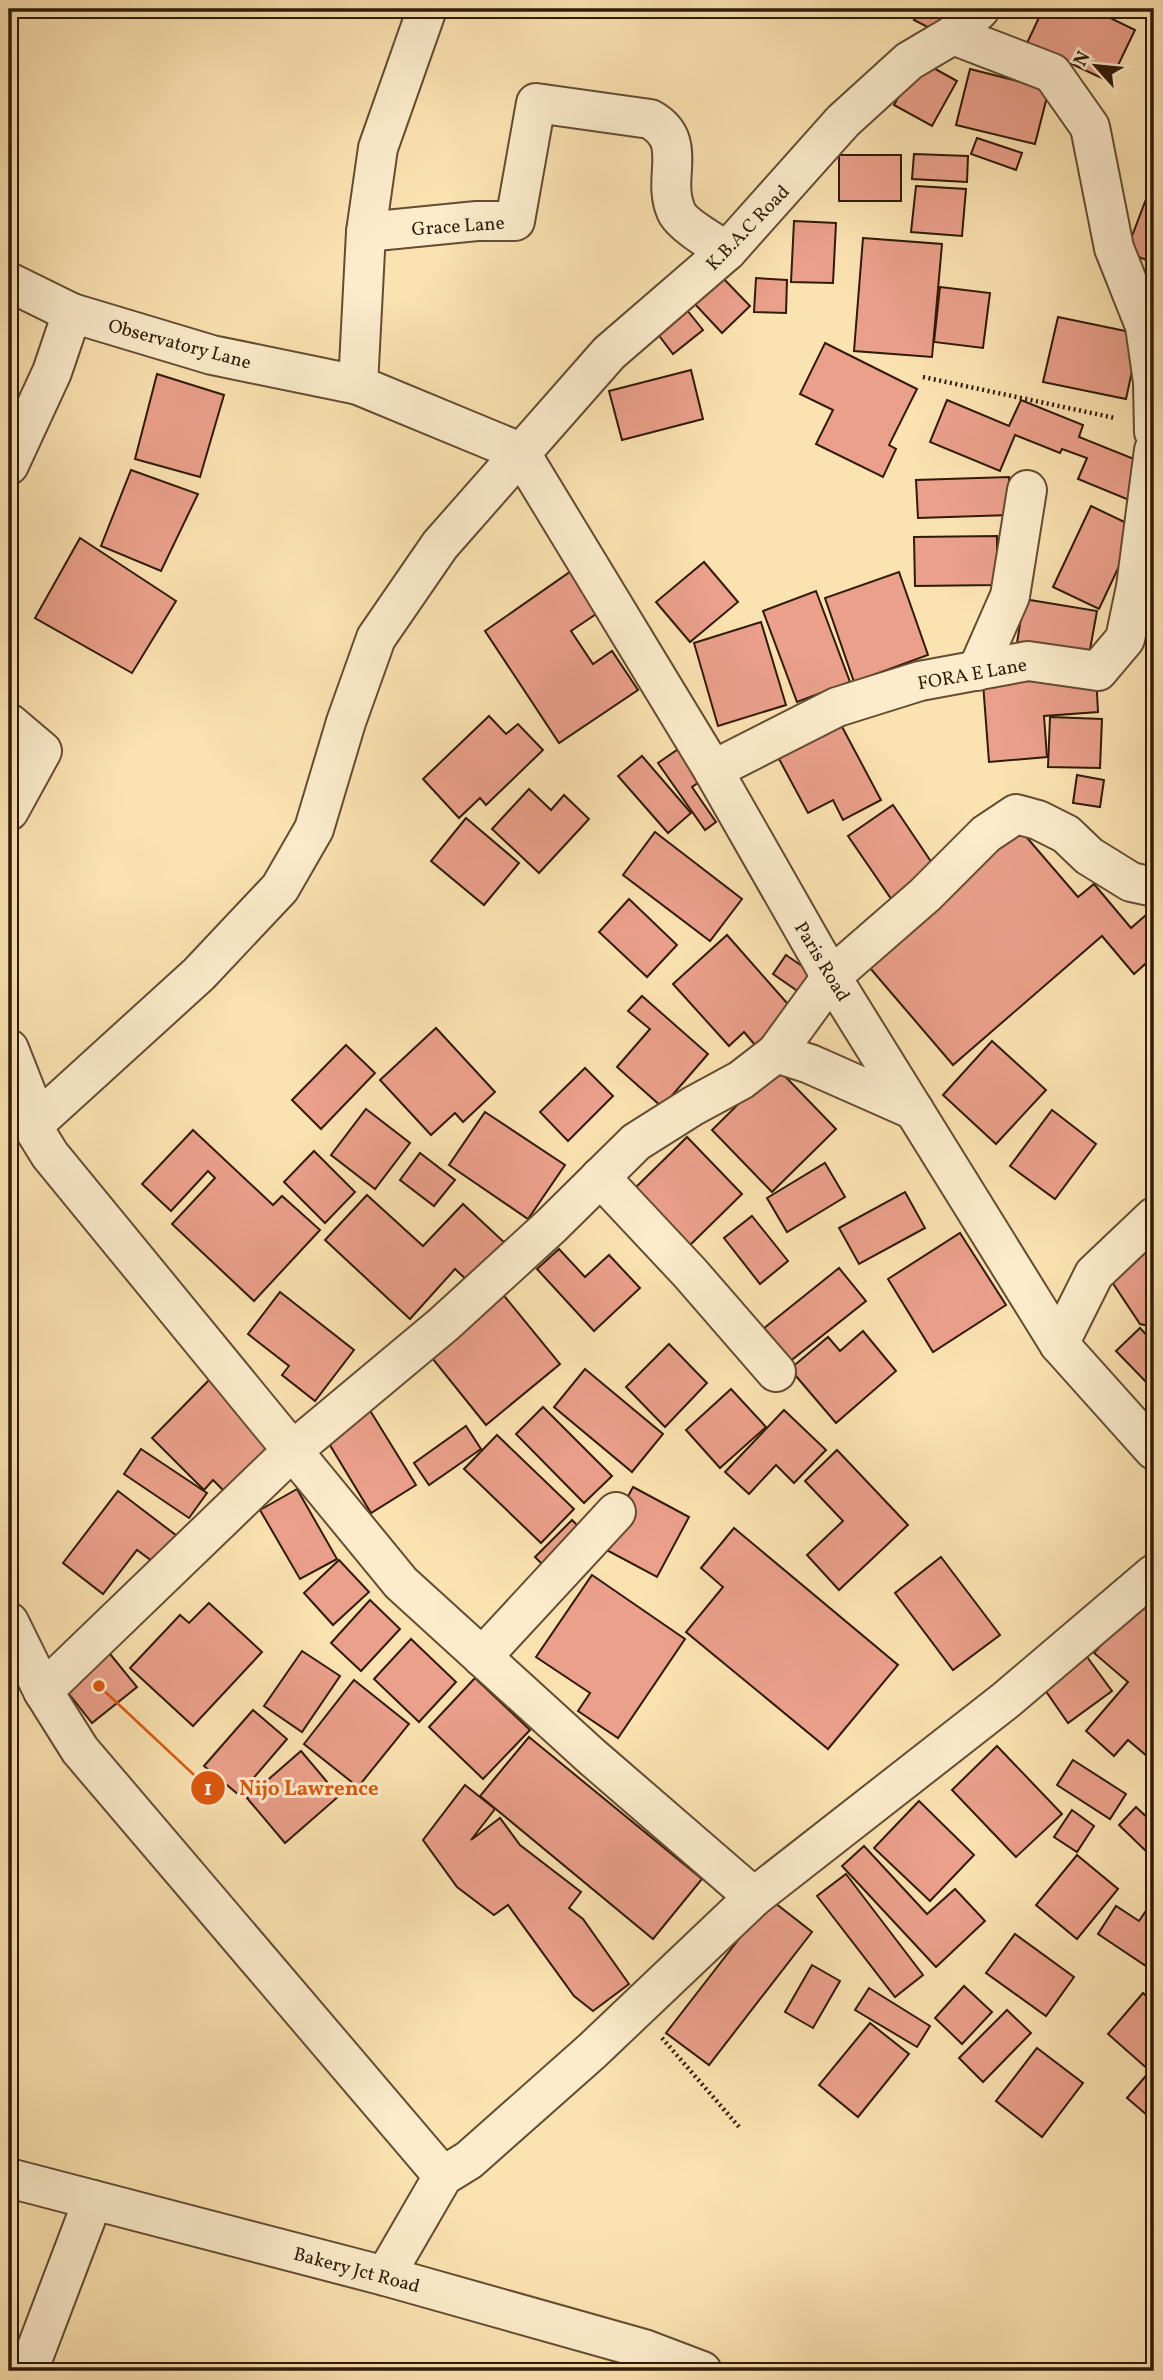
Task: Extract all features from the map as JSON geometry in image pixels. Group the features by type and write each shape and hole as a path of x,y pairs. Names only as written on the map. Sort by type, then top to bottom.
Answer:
{"street":[{"path":"358,385 366,232 378,148 427,9"},
{"name":"K.B.A.C Road","path":"32,1126 199,975 280,888 314,829 346,722 376,638 440,545 609,353 727,251 843,121 909,61 953,35 980,9"},
{"path":"953,35 1052,73 1090,127 1114,248 1145,326 1154,382 1154,432"},
{"name":"Grace Lane","path":"366,232 470,222 515,221 536,103 650,119 663,126 671,139 673,158 670,192 677,214 727,251"},
{"name":"Observatory Lane","path":"9,282 72,313 212,355 358,385 520,452"},
{"path":"9,464 52,372 72,313"},
{"name":"FORA E Lane","path":"713,770 837,706 920,681 1028,661 1098,671 1125,639 1136,587 1154,450"},
{"name":"Paris Road","path":"520,452 713,770 832,976 1059,1344 1154,1450"},
{"path":"977,671 1010,596 1027,490"},
{"path":"9,723 43,751 9,811"},
{"path":"43,1692 292,1451 444,1324 551,1226 636,1142 741,1080 776,1054 832,976 925,895 986,834 1016,814 1038,820 1066,834 1089,856 1131,882 1154,887"},
{"path":"9,1049 36,1115 32,1126 50,1155 401,1583 591,1756 754,1897"},
{"path":"776,1054 810,1064 914,1110"},
{"path":"600,1177 690,1273 776,1372"},
{"path":"1059,1344 1094,1274 1154,1217"},
{"path":"482,1657 616,1512"},
{"path":"385,2276 443,2176 469,2160 636,2009 754,1897 1006,1700 1154,1574"},
{"path":"9,1622 43,1692 80,1749 443,2176"},
{"name":"Bakery Jct Road","path":"9,2178 385,2276 639,2360 702,2371"},
{"path":"28,2371 93,2200"}],"path":[{"path":"923,377 1154,426"},
{"path":"636,2009 740,2129"}],"building":[{"path":"919,9 956,9 943,35 914,20"},
{"path":"1043,9 1092,9 1135,30 1110,82 1027,43"},
{"path":"919,60 957,81 932,126 894,105"},
{"path":"970,69 1049,89 1035,144 956,125"},
{"path":"977,138 1022,153 1016,170 971,154"},
{"path":"914,154 968,156 967,182 912,179"},
{"path":"839,155 901,155 901,201 839,201"},
{"path":"1154,178 1154,263 1126,252"},
{"path":"916,186 966,189 962,236 911,232"},
{"path":"794,221 836,223 833,283 791,282"},
{"path":"863,238 942,244 932,357 854,351"},
{"path":"720,275 750,306 722,333 693,302"},
{"path":"756,278 787,280 786,313 754,312"},
{"path":"940,287 990,293 983,348 934,342"},
{"path":"683,305 703,330 673,354 654,329"},
{"path":"1058,317 1140,334 1126,399 1043,382"},
{"path":"825,343 917,389 889,445 896,449 883,477 816,444 833,410 800,394"},
{"path":"691,370 703,419 622,440 609,391"},
{"path":"157,374 224,395 200,477 135,459"},
{"path":"947,400 1009,426 1021,400 1083,425 1079,437 1144,463 1129,500 1078,479 1087,458 1062,449 1060,453 1015,435 1000,471 930,442"},
{"path":"131,470 198,494 161,571 101,546"},
{"path":"1009,477 1010,515 918,518 916,480"},
{"path":"1091,506 1137,528 1099,609 1053,587"},
{"path":"997,536 997,585 915,586 914,537"},
{"path":"80,538 176,601 132,673 35,618"},
{"path":"704,562 738,602 690,642 656,602"},
{"path":"577,567 605,608 571,631 593,664 612,651 638,690 559,743 485,631"},
{"path":"899,572 928,655 854,682 825,598"},
{"path":"816,591 850,682 797,702 763,611"},
{"path":"1024,599 1097,611 1089,655 1017,643"},
{"path":"761,622 786,705 718,726 694,643"},
{"path":"1096,674 1098,712 1044,716 1047,757 989,762 983,683"},
{"path":"1154,709 1154,726 1147,722"},
{"path":"489,716 506,734 518,724 543,750 486,805 480,798 459,818 423,779"},
{"path":"1050,717 1102,719 1100,768 1048,767"},
{"path":"840,723 881,800 843,820 833,800 808,813 778,757"},
{"path":"690,741 712,773 692,787 716,822 705,830 658,763"},
{"path":"642,756 691,813 668,833 618,776"},
{"path":"1077,775 1104,780 1100,807 1073,803"},
{"path":"529,789 551,810 564,795 589,819 539,873 492,829"},
{"path":"893,805 938,872 894,903 848,836"},
{"path":"466,818 519,863 484,905 431,861"},
{"path":"1016,825 1078,897 1094,884 1131,928 1154,908 1154,956 1134,974 1102,936 953,1065 864,961"},
{"path":"655,832 742,899 710,941 623,875"},
{"path":"629,899 677,945 647,977 599,932"},
{"path":"727,935 794,1011 755,1045 744,1032 729,1046 673,984"},
{"path":"786,955 815,975 802,994 773,974"},
{"path":"642,996 708,1054 662,1107 617,1067 650,1029 628,1011"},
{"path":"436,1028 495,1092 463,1122 455,1113 431,1135 380,1080"},
{"path":"992,1041 1046,1090 996,1144 943,1095"},
{"path":"346,1045 375,1073 321,1129 292,1100"},
{"path":"776,1067 836,1129 772,1192 712,1130"},
{"path":"585,1068 613,1096 568,1141 540,1112"},
{"path":"366,1109 410,1143 375,1189 331,1155"},
{"path":"1052,1110 1096,1144 1055,1199 1010,1166"},
{"path":"485,1112 565,1165 528,1219 449,1165"},
{"path":"193,1130 273,1205 282,1196 320,1230 254,1301 172,1224 215,1178 208,1171 171,1211 142,1184"},
{"path":"687,1137 742,1194 687,1248 632,1191"},
{"path":"314,1151 355,1192 325,1223 284,1182"},
{"path":"420,1153 455,1180 434,1206 400,1180"},
{"path":"825,1163 845,1197 787,1232 767,1198"},
{"path":"905,1192 925,1228 859,1264 839,1228"},
{"path":"367,1195 423,1246 463,1204 506,1244 470,1283 455,1269 410,1319 325,1240"},
{"path":"752,1216 788,1261 760,1284 724,1238"},
{"path":"960,1233 1006,1305 933,1352 888,1279"},
{"path":"1154,1236 1154,1327 1140,1324 1110,1279"},
{"path":"559,1249 585,1277 609,1255 640,1288 594,1331 537,1269"},
{"path":"839,1268 866,1301 779,1370 753,1337"},
{"path":"280,1292 354,1350 315,1401 282,1375 289,1366 248,1334"},
{"path":"501,1292 560,1364 486,1425 428,1353"},
{"path":"1140,1328 1154,1343 1154,1382 1150,1386 1116,1351"},
{"path":"863,1331 896,1371 836,1423 790,1369 828,1337 840,1351"},
{"path":"669,1344 707,1383 665,1427 626,1387"},
{"path":"585,1369 663,1434 632,1472 554,1407"},
{"path":"213,1376 278,1440 226,1493 213,1480 204,1490 152,1438"},
{"path":"731,1389 766,1427 720,1468 686,1430"},
{"path":"366,1404 416,1485 371,1513 322,1432"},
{"path":"543,1407 612,1476 584,1503 516,1434"},
{"path":"784,1410 826,1450 794,1483 776,1465 749,1494 725,1472"},
{"path":"466,1426 481,1449 429,1485 414,1463"},
{"path":"497,1435 574,1509 541,1543 464,1469"},
{"path":"141,1449 207,1493 189,1518 124,1474"},
{"path":"837,1450 908,1525 839,1590 807,1555 843,1521 805,1481"},
{"path":"633,1487 689,1517 657,1577 601,1547"},
{"path":"297,1489 337,1559 300,1579 260,1510"},
{"path":"118,1491 181,1539 160,1567 137,1550 103,1594 63,1563"},
{"path":"572,1520 590,1538 553,1575 535,1557"},
{"path":"734,1528 898,1665 828,1749 686,1632 723,1587 701,1568"},
{"path":"941,1557 1000,1635 953,1670 895,1593"},
{"path":"339,1560 369,1592 333,1625 304,1593"},
{"path":"592,1575 685,1639 618,1738 578,1711 590,1693 536,1657"},
{"path":"1144,1596 1154,1605 1154,1762 1128,1740 1114,1756 1086,1731 1128,1682 1094,1653"},
{"path":"370,1600 400,1629 361,1671 331,1643"},
{"path":"209,1603 262,1652 193,1726 130,1668 180,1615 189,1623"},
{"path":"411,1639 456,1682 419,1722 374,1679"},
{"path":"1079,1646 1112,1691 1068,1723 1036,1677"},
{"path":"106,1649 137,1687 92,1723 62,1685"},
{"path":"302,1651 340,1676 302,1732 264,1706"},
{"path":"475,1678 530,1730 483,1779 429,1727"},
{"path":"354,1680 409,1724 358,1787 304,1744"},
{"path":"253,1710 287,1739 239,1795 204,1766"},
{"path":"529,1737 702,1879 653,1939 480,1796"},
{"path":"997,1746 1062,1814 1016,1857 952,1790"},
{"path":"301,1751 339,1796 285,1843 247,1798"},
{"path":"1073,1760 1126,1794 1110,1819 1057,1785"},
{"path":"465,1785 495,1809 471,1840 500,1818 520,1845 581,1892 569,1908 583,1919 629,1984 593,2011 574,1996 508,1905 494,1915 457,1887 423,1840"},
{"path":"919,1801 974,1855 930,1901 874,1848"},
{"path":"1136,1807 1154,1824 1154,1859 1119,1825"},
{"path":"1072,1810 1094,1826 1077,1852 1054,1837"},
{"path":"864,1846 927,1914 955,1889 985,1921 936,1967 842,1866"},
{"path":"1077,1855 1118,1889 1077,1939 1036,1905"},
{"path":"846,1874 923,1975 895,1997 817,1896"},
{"path":"770,1899 812,1932 709,2065 666,2033"},
{"path":"1154,1899 1154,1960 1149,1968 1098,1934 1116,1906 1139,1921"},
{"path":"1015,1934 1074,1977 1046,2016 986,1973"},
{"path":"812,1965 840,1981 813,2028 785,2012"},
{"path":"964,1986 992,2012 962,2044 935,2018"},
{"path":"869,1988 930,2026 917,2047 855,2010"},
{"path":"1143,1993 1154,2003 1154,2121 1127,2098 1150,2071 1108,2034"},
{"path":"1007,2010 1031,2033 983,2082 959,2058"},
{"path":"870,2023 909,2054 858,2117 819,2085"},
{"path":"1037,2048 1083,2083 1042,2137 996,2101"}],"place":[{"name":"Nijo Lawrence","path":"99,1686"}]}
